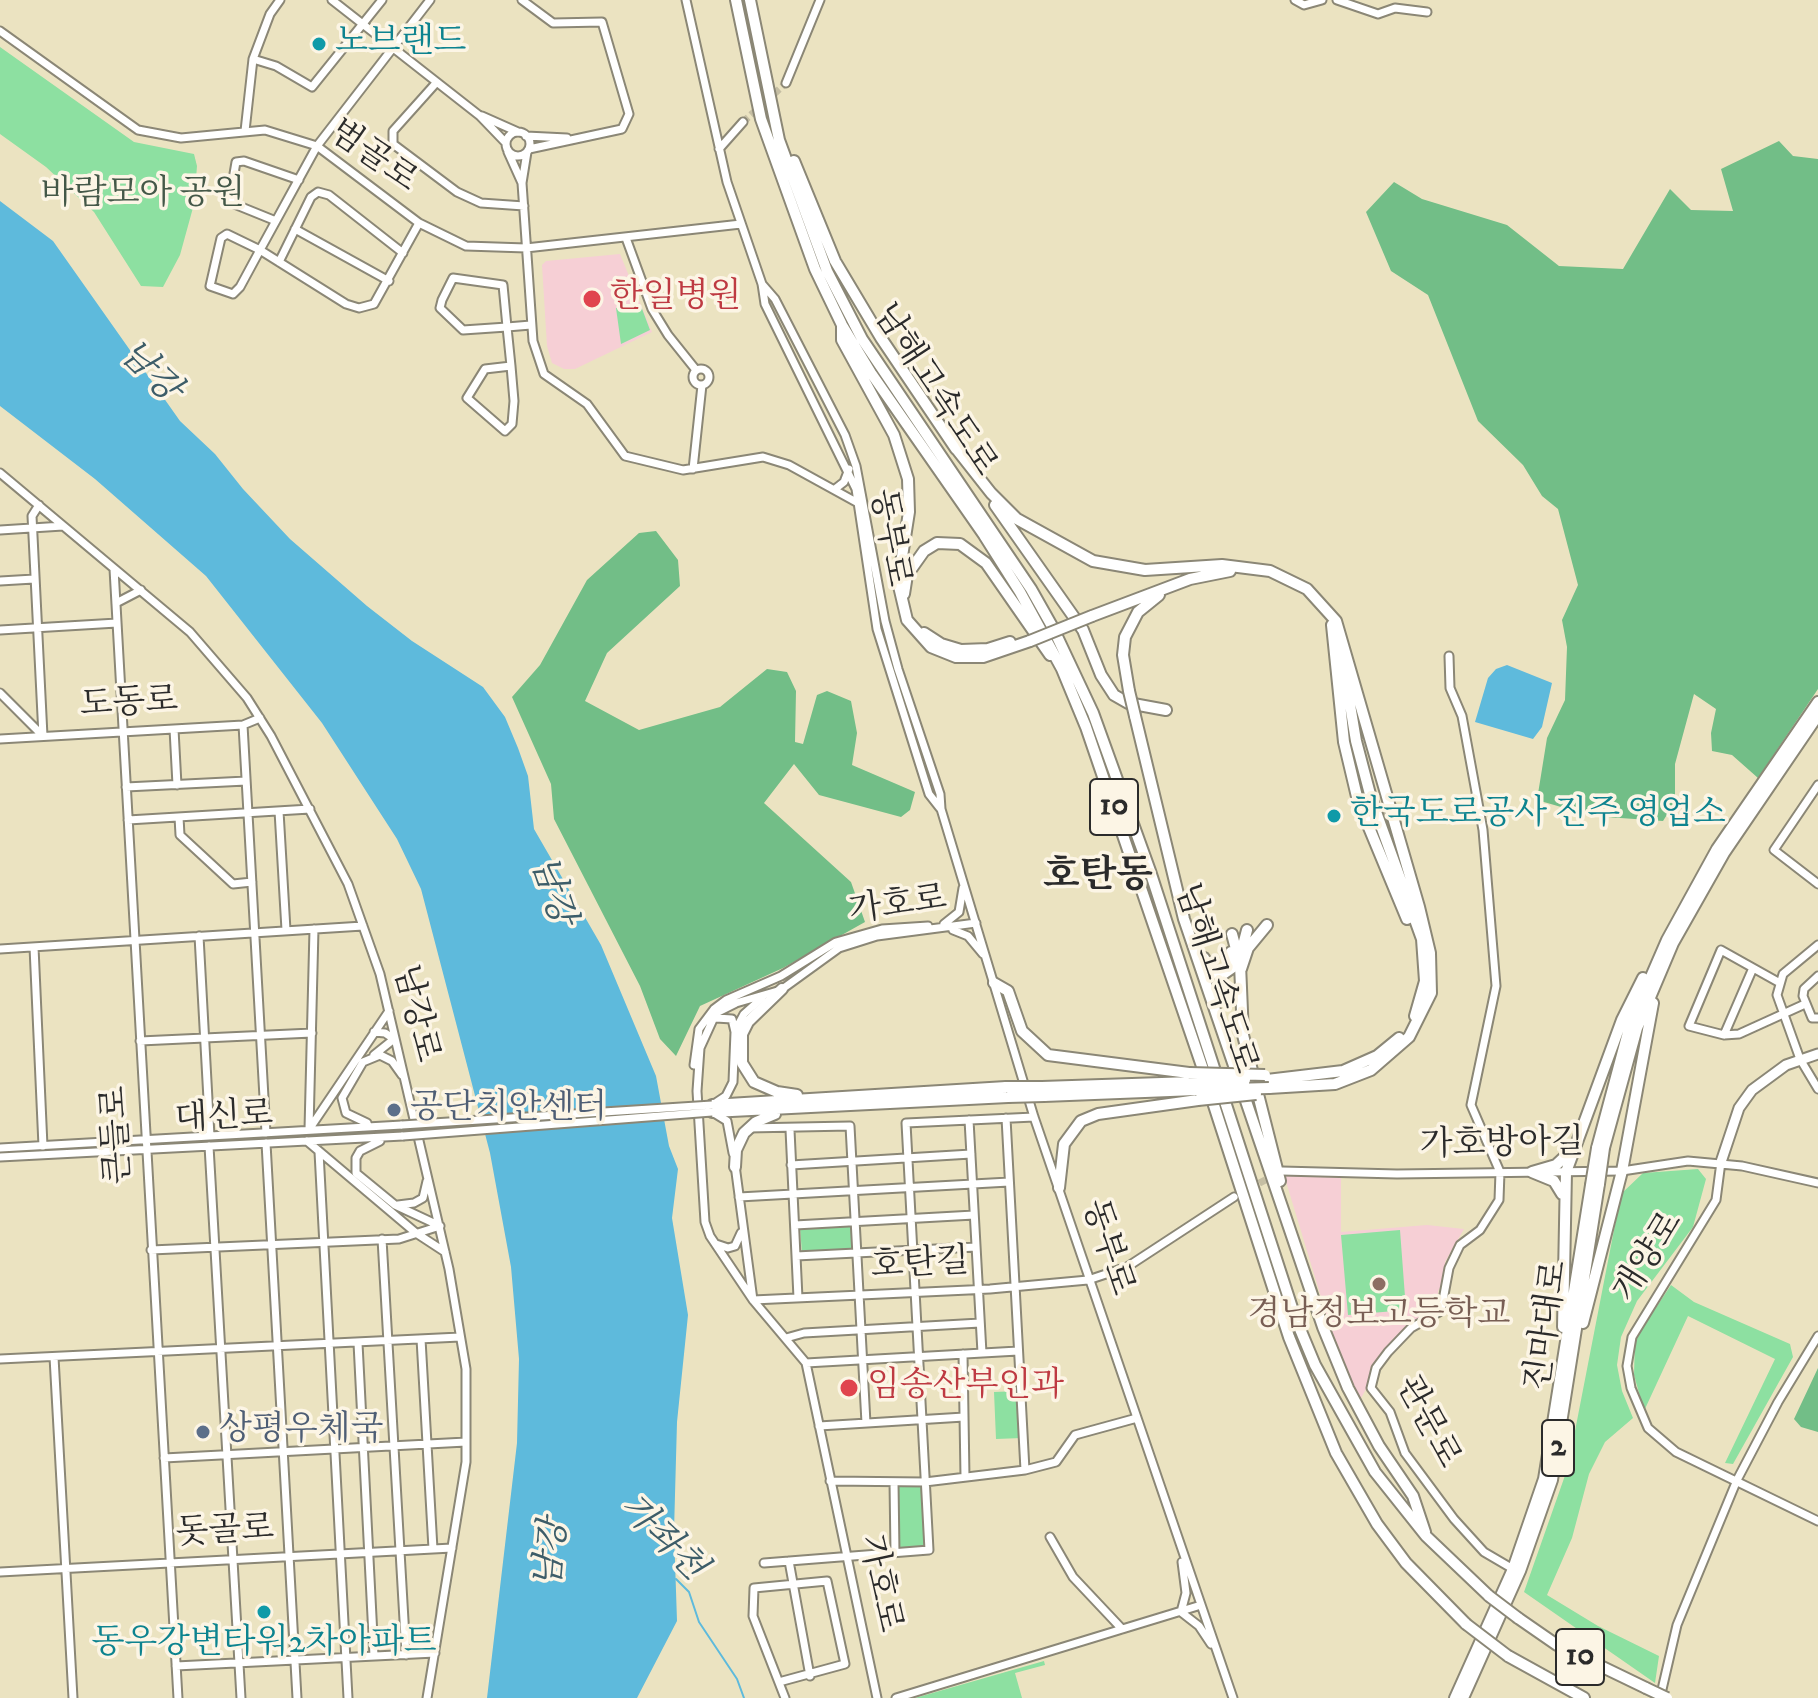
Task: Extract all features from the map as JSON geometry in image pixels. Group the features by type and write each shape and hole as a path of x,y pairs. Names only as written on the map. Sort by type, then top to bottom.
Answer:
{"highway":[{"name":"남해고속도로","path":"736,0 745,56 782,184 842,325 886,396 1006,569 1062,669 1109,793 1289,1337 1322,1423 1377,1524 1406,1563 1466,1624 1508,1656 1584,1698"},
{"name":"남해고속도로","path":"750,0 779,140 827,271 862,339 1031,589 1074,671 1150,871 1295,1317 1335,1407 1357,1445 1426,1536 1489,1596 1557,1645 1667,1698"},
{"path":"779,140 793,159 835,261 881,338 1083,630 1101,675 1114,695 1128,703 1166,710"},
{"path":"842,325 842,340 894,435 908,479 909,512 898,582 907,620 931,647 956,657 983,657 1201,570 1237,567"},
{"path":"954,446 1017,519 1093,561 1145,570 1237,567 1270,571 1296,581 1318,598 1336,621 1350,661 1430,953 1431,993 1409,1037 1382,1063 1360,1076 1335,1084 1299,1081"},
{"path":"1029,638 970,650 932,639 912,619 906,602 905,582 912,564 937,543 960,544 976,553 1062,669"},
{"path":"712,1109 1007,1092 1299,1081 1356,1067 1377,1056 1404,1033 1418,1009 1425,981 1422,939 1371,798 1356,741 1342,652 1332,625 1314,600 1286,581 1254,572 1206,575 1090,614"},
{"path":"1206,575 1154,598 1133,619 1125,637 1123,655 1129,691 1175,890 1294,1238 1348,1388 1379,1446 1413,1496 1426,1536"},
{"name":"2","path":"1595,1184 1630,1025 1667,940 1717,849 1818,702"},
{"name":"2","path":"1601,1148 1637,1028 1687,916 1724,853 1818,715"},
{"path":"1175,890 1190,916 1206,964 1218,976 1227,973 1233,966 1229,934 1239,959 1246,1050 1294,1238"},
{"path":"1572,1358 1622,1171 1652,1005 1687,928 1687,916"},
{"path":"1240,974 1248,948 1262,929"},
{"path":"1239,959 1247,930"},
{"path":"1560,1392 1557,1382 1564,1322 1563,1200 1566,1172 1622,1020 1655,952 1667,940"},
{"path":"994,983 1008,991 1022,1031 1048,1055 1194,1086 1268,1084"},
{"path":"782,989 755,1012 742,1034 740,1049 747,1074 754,1082 777,1092 833,1102"},
{"path":"1059,1188 1064,1144 1074,1127 1085,1118 1194,1086"},
{"path":"735,1167 739,1140 748,1128 767,1115 833,1102"},
{"path":"1532,1172 1556,1165 1572,1151"},
{"path":"1532,1172 1558,1185 1563,1200"},
{"name":"진마대로","path":"1463,1698 1520,1571 1545,1505 1560,1439 1595,1184"},
{"name":"진마대로","path":"1455,1698 1513,1569 1544,1479 1595,1184"}],"main road":[{"name":"개양로","path":"1721,1162 1739,1108 1752,1090 1777,1070 1818,1054"}],"street":[{"path":"245,131 253,59 270,14 280,0"},
{"path":"332,0 480,116 517,156 569,138 622,129 629,114 605,27 599,20 553,23 522,0"},
{"path":"253,59 276,66 312,87 382,0"},
{"path":"419,223 374,304 359,308 346,304 260,250 227,234 221,238 210,286 233,294 260,250 317,146 430,0"},
{"name":"동부로","path":"686,0 719,149 762,284 765,304 783,346 849,469 858,503 877,629 929,794 941,809"},
{"path":"786,83 820,0"},
{"path":"1295,0 1304,5 1322,0"},
{"path":"1337,0 1378,14 1395,8 1427,12"},
{"name":"범골로","path":"0,31 138,130 181,138 265,130 317,146 419,223 466,246 526,248 741,224"},
{"path":"436,83 393,131 393,144 457,192 481,203 524,206"},
{"path":"480,116 522,134 528,150 522,183 536,360 555,383 598,414 625,456 693,469 763,457 789,465 866,508"},
{"path":"719,149 743,122"},
{"path":"522,183 507,147 510,135 569,138"},
{"path":"276,221 234,204 230,197 236,162 244,161 299,180"},
{"path":"279,262 311,197 318,192 329,195 403,253"},
{"path":"295,229 389,281"},
{"path":"626,238 652,309 696,370 708,373 708,381 702,385"},
{"path":"511,366 485,369 467,398 505,431 512,424 514,401 511,366 507,327 503,285 453,278 440,308 463,330 507,327 531,325"},
{"name":"동부로","path":"762,284 775,299 845,435 866,508 885,621 940,794 941,809 1034,1117 1233,1698"},
{"path":"696,370 693,380 702,385"},
{"path":"693,469 702,385"},
{"path":"835,489 844,482 849,469"},
{"name":"남강로","path":"0,473 141,590 212,655 260,718 348,884 363,926 389,1011 440,1226 466,1369 466,1442 427,1698"},
{"path":"39,505 32,516 32,528 43,736"},
{"path":"0,530 63,526"},
{"name":"큰들로","path":"114,569 156,1353 178,1698"},
{"path":"0,581 34,579"},
{"path":"116,603 141,590"},
{"path":"0,630 117,623"},
{"path":"1449,656 1450,688 1462,716 1483,830 1496,986 1471,1105 1500,1172"},
{"path":"0,693 43,736"},
{"name":"도동로","path":"0,739 243,725 260,718"},
{"path":"243,725 266,1133"},
{"path":"174,729 177,785"},
{"path":"126,787 246,781"},
{"path":"1818,785 1774,850 1818,884"},
{"path":"128,820 310,809"},
{"path":"279,811 286,930"},
{"path":"179,817 180,835 233,884 252,882"},
{"path":"963,877 963,903 946,926 968,936 987,959"},
{"name":"가호로","path":"877,1698 806,1363 753,1300 713,1241 702,1207 694,1046 705,1018 726,1000 781,976 836,942 866,932 976,923"},
{"path":"0,949 363,926"},
{"name":"가호로","path":"697,1091 700,1048 705,1032 710,1020 724,1008 782,989 839,948 877,936 946,926"},
{"path":"309,1129 314,929"},
{"path":"199,936 210,1136"},
{"path":"1818,945 1783,974 1777,995 1800,1059 1818,1089"},
{"path":"34,947 43,1146"},
{"path":"1780,983 1721,950 1689,1026 1724,1035 1739,1034 1805,1004"},
{"path":"735,1032 744,1014 807,960"},
{"path":"1724,1035 1753,968"},
{"path":"1818,976 1804,989 1805,1004 1812,1018 1818,1018"},
{"path":"309,1129 389,1011"},
{"path":"705,1032 721,1015 732,1019 735,1032 733,1082 726,1096 712,1109 727,1121 753,1300"},
{"path":"376,1032 394,1039"},
{"path":"372,1056 381,1044 376,1032"},
{"path":"140,1041 312,1033"},
{"path":"385,1126 359,1122 346,1113 342,1105 343,1092 363,1062 394,1039"},
{"path":"372,1056 380,1055 392,1061 403,1077"},
{"name":"대신로","path":"0,1148 146,1144 209,1146 390,1137 712,1109"},
{"name":"대신로","path":"0,1157 309,1129 712,1109"},
{"path":"764,1563 929,1550 906,1123 1034,1117"},
{"path":"1006,1118 1025,1470"},
{"path":"969,1120 982,1353"},
{"path":"748,1128 790,1130 850,1126 866,1423"},
{"path":"790,1130 798,1298"},
{"path":"390,1137 365,1147 355,1166 360,1179 395,1205 440,1226"},
{"path":"307,1141 416,1233 445,1252"},
{"path":"266,1143 297,1698"},
{"path":"209,1146 241,1698"},
{"path":"319,1152 348,1698"},
{"path":"791,1165 971,1154"},
{"name":"가호방아길","path":"1282,1171 1622,1171 1677,1161 1721,1162 1818,1183"},
{"name":"개양로","path":"1721,1162 1716,1200 1632,1337 1627,1366 1638,1409 1648,1428 1676,1452 1818,1521"},
{"name":"관문로","path":"1500,1172 1499,1200 1480,1230 1460,1245 1449,1268 1441,1311 1411,1328 1396,1343 1376,1368 1371,1388 1390,1412 1405,1453 1447,1510 1484,1552 1513,1569"},
{"path":"395,1205 414,1203 423,1198 428,1175"},
{"path":"739,1197 1009,1182"},
{"path":"1088,1280 1127,1267 1234,1197"},
{"path":"713,1241 728,1248 739,1241 741,1210"},
{"path":"795,1225 974,1215"},
{"path":"151,1250 382,1239 440,1226"},
{"path":"382,1239 406,1655"},
{"path":"796,1256 976,1247"},
{"name":"호탄길","path":"753,1300 978,1290 1088,1280"},
{"path":"786,1338 804,1333 980,1323"},
{"path":"1660,1698 1677,1625 1737,1480 1818,1336"},
{"path":"0,1359 460,1337"},
{"path":"421,1339 433,1549"},
{"path":"358,1343 374,1656"},
{"path":"806,1363 1018,1351"},
{"path":"963,1354 965,1477"},
{"path":"54,1357 73,1698"},
{"path":"819,1426 964,1417"},
{"name":"가호로","path":"830,1481 925,1482 1025,1470 1056,1462 1075,1435 1137,1418"},
{"path":"164,1458 466,1442"},
{"path":"894,1482 895,1553"},
{"path":"1050,1537 1073,1577 1122,1629"},
{"name":"돗골로","path":"0,1572 452,1548"},
{"path":"1181,1548 1186,1593 1181,1612"},
{"path":"789,1561 810,1676"},
{"path":"779,1682 845,1664 827,1581 754,1588 753,1616 785,1698"},
{"path":"896,1698 1201,1605"},
{"path":"1181,1612 1199,1626 1222,1664"},
{"path":"176,1666 435,1653"}],"shaded area":[{"name":"한일병원","path":"620,254 652,332 575,369 564,369 552,363 547,346 542,265 546,261"},
{"name":"경남정보고등학교","path":"1284,1175 1341,1177 1341,1232 1427,1225 1464,1229 1445,1262 1447,1277 1438,1291 1439,1305 1432,1316 1388,1349 1360,1400 1331,1330"}],"green space":[{"name":"바람모아 공원","path":"0,47 134,142 194,154 197,166 194,204 180,255 163,287 141,286 94,212 46,167 0,134"},
{"path":"1779,141 1793,156 1818,159 1818,689 1758,778 1732,755 1712,751 1711,733 1716,709 1694,694 1675,764 1675,802 1663,821 1592,816 1537,800 1547,738 1565,700 1567,647 1562,620 1578,585 1558,509 1542,496 1523,465 1478,421 1428,295 1391,271 1366,212 1394,182 1422,199 1507,225 1559,266 1623,269 1670,189 1691,210 1733,211 1721,169"},
{"path":"641,306 650,330 621,344 616,308"},
{"path":"656,531 678,560 680,586 607,653 585,701 639,730 720,707 767,669 787,672 796,691 795,742 803,744 817,695 827,691 851,701 857,733 852,765 915,792 910,810 901,817 819,795 794,764 764,803 851,882 865,922 783,968 700,1006 676,1056 660,1039 640,986 554,819 551,784 512,697 540,665 587,580 639,533"},
{"path":"1698,1169 1706,1179 1693,1227 1637,1301 1621,1337 1617,1365 1622,1391 1633,1418 1605,1442 1589,1474 1572,1538 1547,1595 1598,1626 1659,1656 1655,1683 1524,1592 1568,1467 1621,1194 1643,1173"},
{"path":"853,1225 854,1250 802,1253 800,1228"},
{"path":"1400,1230 1406,1310 1348,1315 1341,1235"},
{"path":"1671,1285 1694,1302 1790,1344 1793,1357 1733,1464 1725,1463 1775,1359 1688,1316 1644,1411 1634,1375 1635,1339"},
{"path":"1818,1368 1818,1432 1801,1427 1794,1419"},
{"path":"1019,1391 1022,1438 996,1439 994,1392"},
{"path":"895,1484 924,1484 928,1549 896,1551"},
{"path":"1044,1661 1045,1665 1015,1673 1022,1698 915,1698"}],"water":[{"name":"남강","path":"0,201 53,241 180,421 215,454 290,539 412,641 483,687 505,717 528,776 534,829 601,945 656,1076 669,1146 678,1169 672,1218 688,1315 677,1422 674,1531 677,1621 637,1698 487,1698 517,1443 519,1359 511,1267 490,1153 421,889 397,839 322,723 206,576 95,479 0,406"},
{"path":"1507,665 1552,683 1542,727 1533,739 1475,722 1488,678 1496,669"}],"waterway":[{"name":"가좌천","path":"676,1579 689,1592 699,1622 737,1679 744,1698"}],"tunnel":[{"path":"743,122 786,83"},
{"path":"1250,1188 1275,1175"}],"place":[{"name":"노브랜드","path":"319,44"},
{"name":"한일병원","path":"592,299"},
{"name":"한국도로공사 진주 영업소","path":"1334,816"},
{"name":"공단치안센터","path":"394,1110"},
{"name":"경남정보고등학교","path":"1379,1284"},
{"name":"임송산부인과","path":"849,1388"},
{"name":"상평우체국","path":"203,1432"},
{"name":"동우강변타워2차아파트","path":"264,1612"}],"district":[{"name":"호탄동","path":"1098,878"}]}
